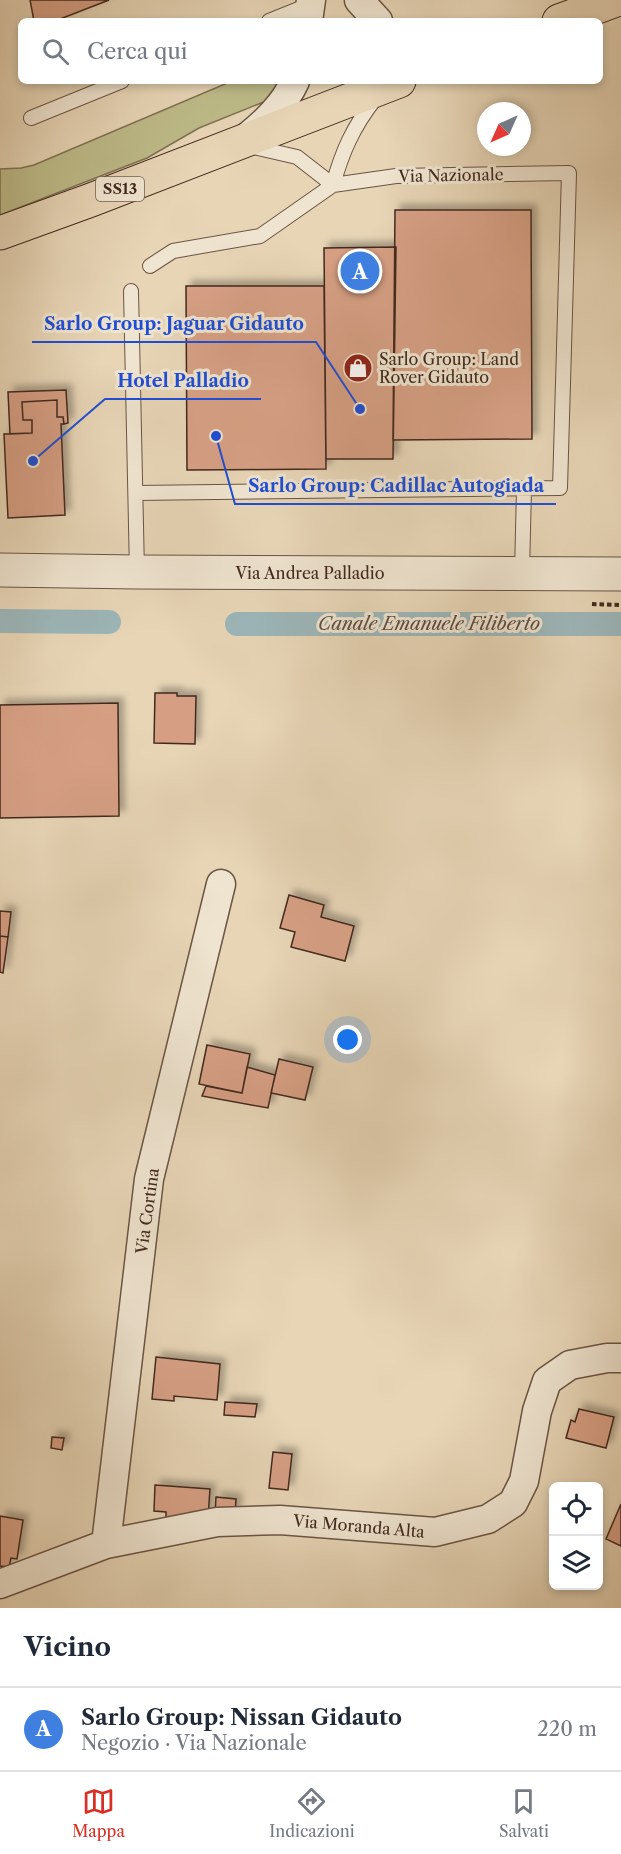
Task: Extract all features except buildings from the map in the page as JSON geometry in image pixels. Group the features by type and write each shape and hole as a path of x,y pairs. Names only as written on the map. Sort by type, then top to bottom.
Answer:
{"main road":[{"path":"567,18 616,0"},
{"name":"SS13","path":"0,233 238,144 371,85"}],"street":[{"path":"353,0 356,18"},
{"path":"359,0 375,18"},
{"path":"238,144 262,125 287,98 294,84"},
{"name":"Via Andrea Palladio","path":"0,570 621,574"},
{"name":"Via Cortina","path":"106,1544 149,1179 221,884"},
{"name":"Via Moranda Alta","path":"0,1584 106,1544 217,1522 280,1520 435,1532 488,1519 513,1503 524,1481 537,1411 547,1381 570,1365 607,1358 621,1358"}],"lane":[{"path":"280,18 313,9"},
{"path":"31,118 115,84"},
{"path":"238,144 297,157 333,185 342,153 359,118 371,85"},
{"name":"Via Nazionale","path":"150,266 173,251 260,236 333,185 396,176 569,172 560,488 525,489"},
{"path":"131,291 137,572"},
{"path":"136,493 525,489 522,573"}],"shaded area":[{"path":"225,84 282,84 266,101 199,128 147,158 0,215 0,169 34,165"}],"waterway":[{"name":"Canale Emanuele Filiberto","path":"0,621 109,622"},
{"name":"Canale Emanuele Filiberto","path":"237,624 621,624"}],"place":[{"name":"Sarlo Group: Nissan Gidauto","path":"360,271"},
{"name":"Sarlo Group: Land Rover Gidauto","path":"358,368"},
{"name":"Sarlo Group: Jaguar Gidauto","path":"360,409"},
{"name":"Sarlo Group: Cadillac Autogiada","path":"216,436"},
{"name":"Hotel Palladio","path":"33,461"}]}
